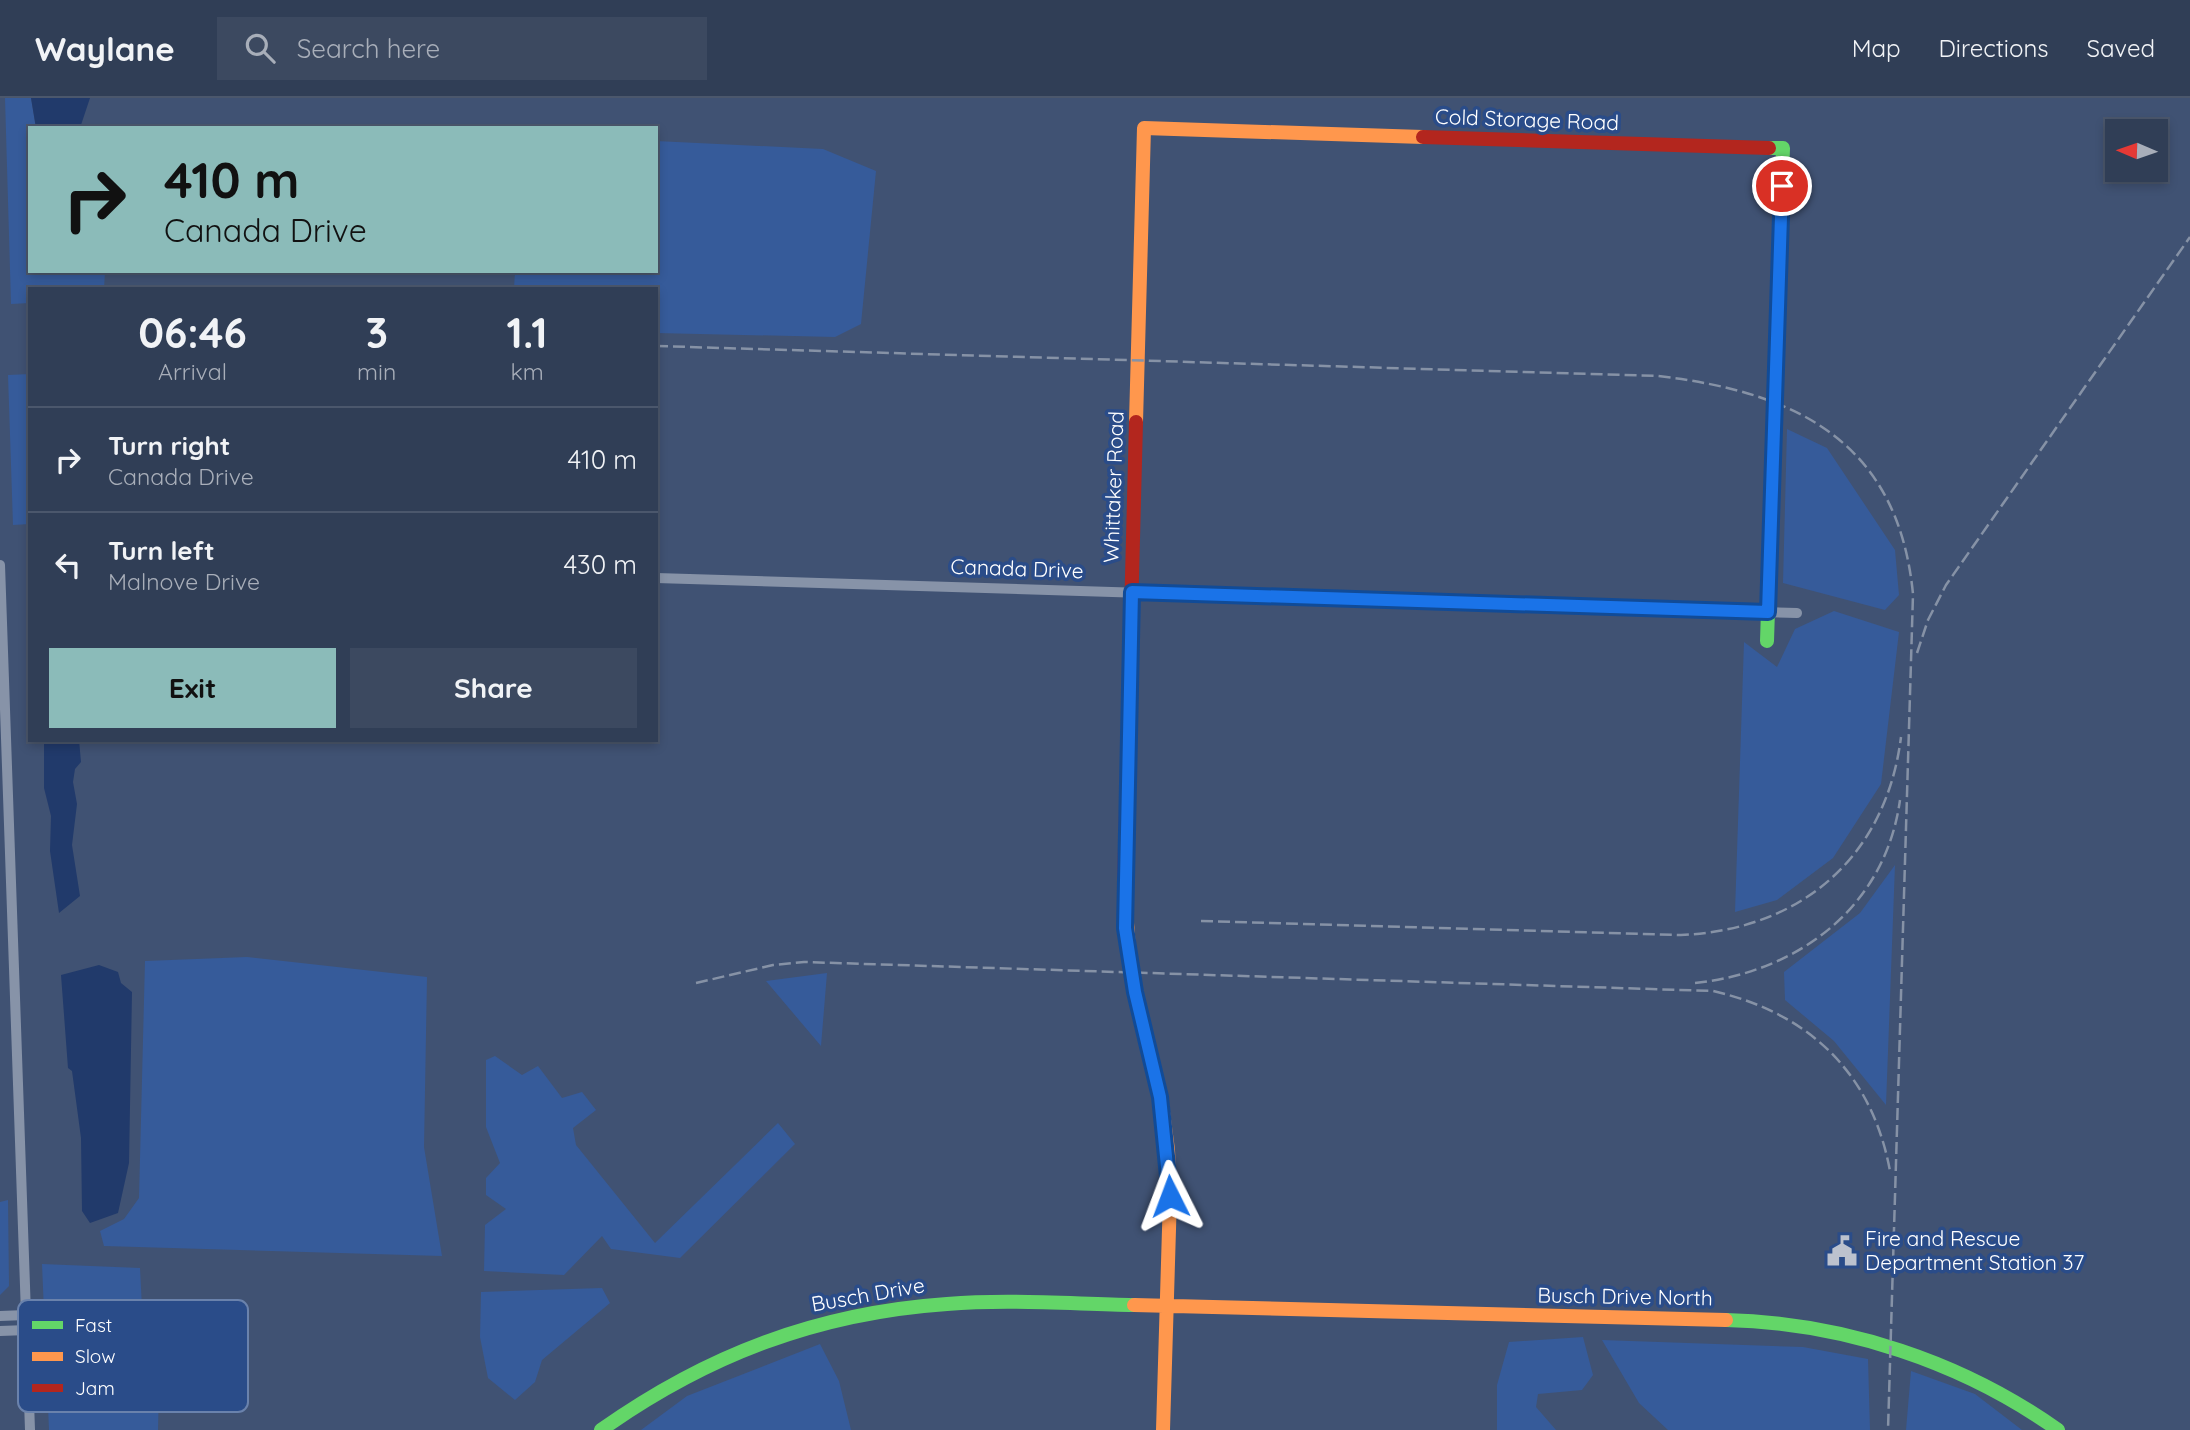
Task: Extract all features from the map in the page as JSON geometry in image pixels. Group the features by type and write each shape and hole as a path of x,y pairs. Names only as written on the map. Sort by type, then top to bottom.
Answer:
{"street":[{"name":"Cold Storage Road","path":"1144,128 1783,148 1768,612"},
{"name":"Whittaker Road","path":"1144,128 1125,928 1135,992 1160,1097 1168,1150 1168,1306 1163,1430"},
{"path":"0,565 25,1300"},
{"name":"Canada Drive","path":"658,578 1797,613"},
{"path":"1766,641 1768,612"},
{"name":"Busch Drive","path":"601,1430 654,1394 737,1351 789,1332 851,1316 913,1305 956,1302 1168,1306"},
{"name":"Busch Drive North","path":"1168,1306 1746,1321 1823,1331 1891,1346 1963,1372 2017,1401 2058,1430"},
{"path":"0,1316 18,1315"},
{"path":"0,1331 18,1330"},
{"path":"29,1412 30,1430"}],"shaded area":[{"path":"5,98 31,98 36,126 28,126 28,273 105,273 104,287 28,287 28,303 11,304"},
{"path":"31,98 90,98 81,126 36,126"},
{"path":"658,141 823,149 876,171 861,324 835,337 658,333 658,287 514,287 515,273 658,273"},
{"path":"28,374 28,524 13,525 8,375"},
{"path":"1787,429 1827,448 1895,550 1899,595 1885,610 1783,583"},
{"path":"1834,611 1899,632 1881,784 1833,858 1777,900 1735,912 1744,642 1777,667 1795,629"},
{"path":"44,742 79,742 81,762 75,769 73,782 77,804 72,845 80,896 59,913 50,851 51,816 44,788"},
{"path":"1895,865 1886,1105 1834,1041 1785,1000 1784,972 1860,913"},
{"path":"247,957 427,977 424,1147 442,1256 104,1246 100,1231 124,1219 139,1198 145,961"},
{"path":"99,965 118,972 121,983 132,992 129,1163 118,1213 90,1223 82,1211 81,1138 72,1071 68,1068 61,975"},
{"path":"827,973 821,1046 766,981"},
{"path":"495,1056 522,1075 538,1066 562,1098 582,1092 596,1110 573,1128 576,1145 655,1243 778,1123 795,1144 680,1258 611,1249 602,1236 564,1275 484,1271 485,1225 506,1209 486,1195 486,1178 500,1163 486,1127 486,1060"},
{"path":"8,1200 9,1286 0,1295 0,1202"},
{"path":"42,1264 140,1268 142,1300 44,1300"},
{"path":"602,1288 610,1303 542,1360 535,1382 515,1400 488,1378 480,1337 481,1292"},
{"path":"1583,1337 1593,1375 1582,1390 1538,1394 1536,1407 1556,1430 1497,1430 1497,1385 1509,1342"},
{"path":"1602,1340 1803,1347 1868,1359 1870,1430 1668,1430 1639,1403"},
{"path":"820,1344 839,1381 851,1430 641,1430 687,1396"},
{"path":"1911,1371 1975,1394 2022,1430 1906,1430"},
{"path":"48,1412 158,1412 158,1430 49,1430"}],"railway":[{"path":"1917,653 1928,620 1946,585 2190,237"},
{"path":"658,346 1658,376 1754,395 1796,412 1832,434 1862,462 1886,498 1903,542 1913,594 1888,1430"},
{"path":"1201,921 1681,935 1724,930 1764,919 1799,902 1830,879 1856,851 1877,818 1892,780 1901,737"},
{"path":"1695,983 1733,976 1768,965 1801,949 1830,928 1856,902 1876,873 1891,838 1900,800"},
{"path":"696,983 773,965 804,962 1713,991 1747,1001 1779,1015 1831,1052 1868,1105 1881,1136 1890,1171"}],"traffic: fast":[{"path":"1767,641 1783,148 1769,148"},
{"path":"601,1430 641,1403 723,1360 765,1342 853,1317 899,1309 970,1303 1134,1305"},
{"path":"1726,1320 1815,1329 1901,1351 1982,1385 2058,1430"}],"traffic: slow":[{"path":"1136,422 1144,128 1423,137"},
{"path":"1124,887 1131,971 1161,1097 1168,1150 1170,1196 1163,1430"},
{"path":"1134,1305 1726,1320"}],"traffic: jam":[{"path":"1423,137 1769,148"},
{"path":"1124,887 1136,422"}],"place":[{"name":"Fire and Rescue Department Station 37","path":"1842,1251"}],"route":[{"path":"1170,1196 1168,1150 1160,1097 1135,992 1125,928 1132,592 1768,612 1782,186"}]}
